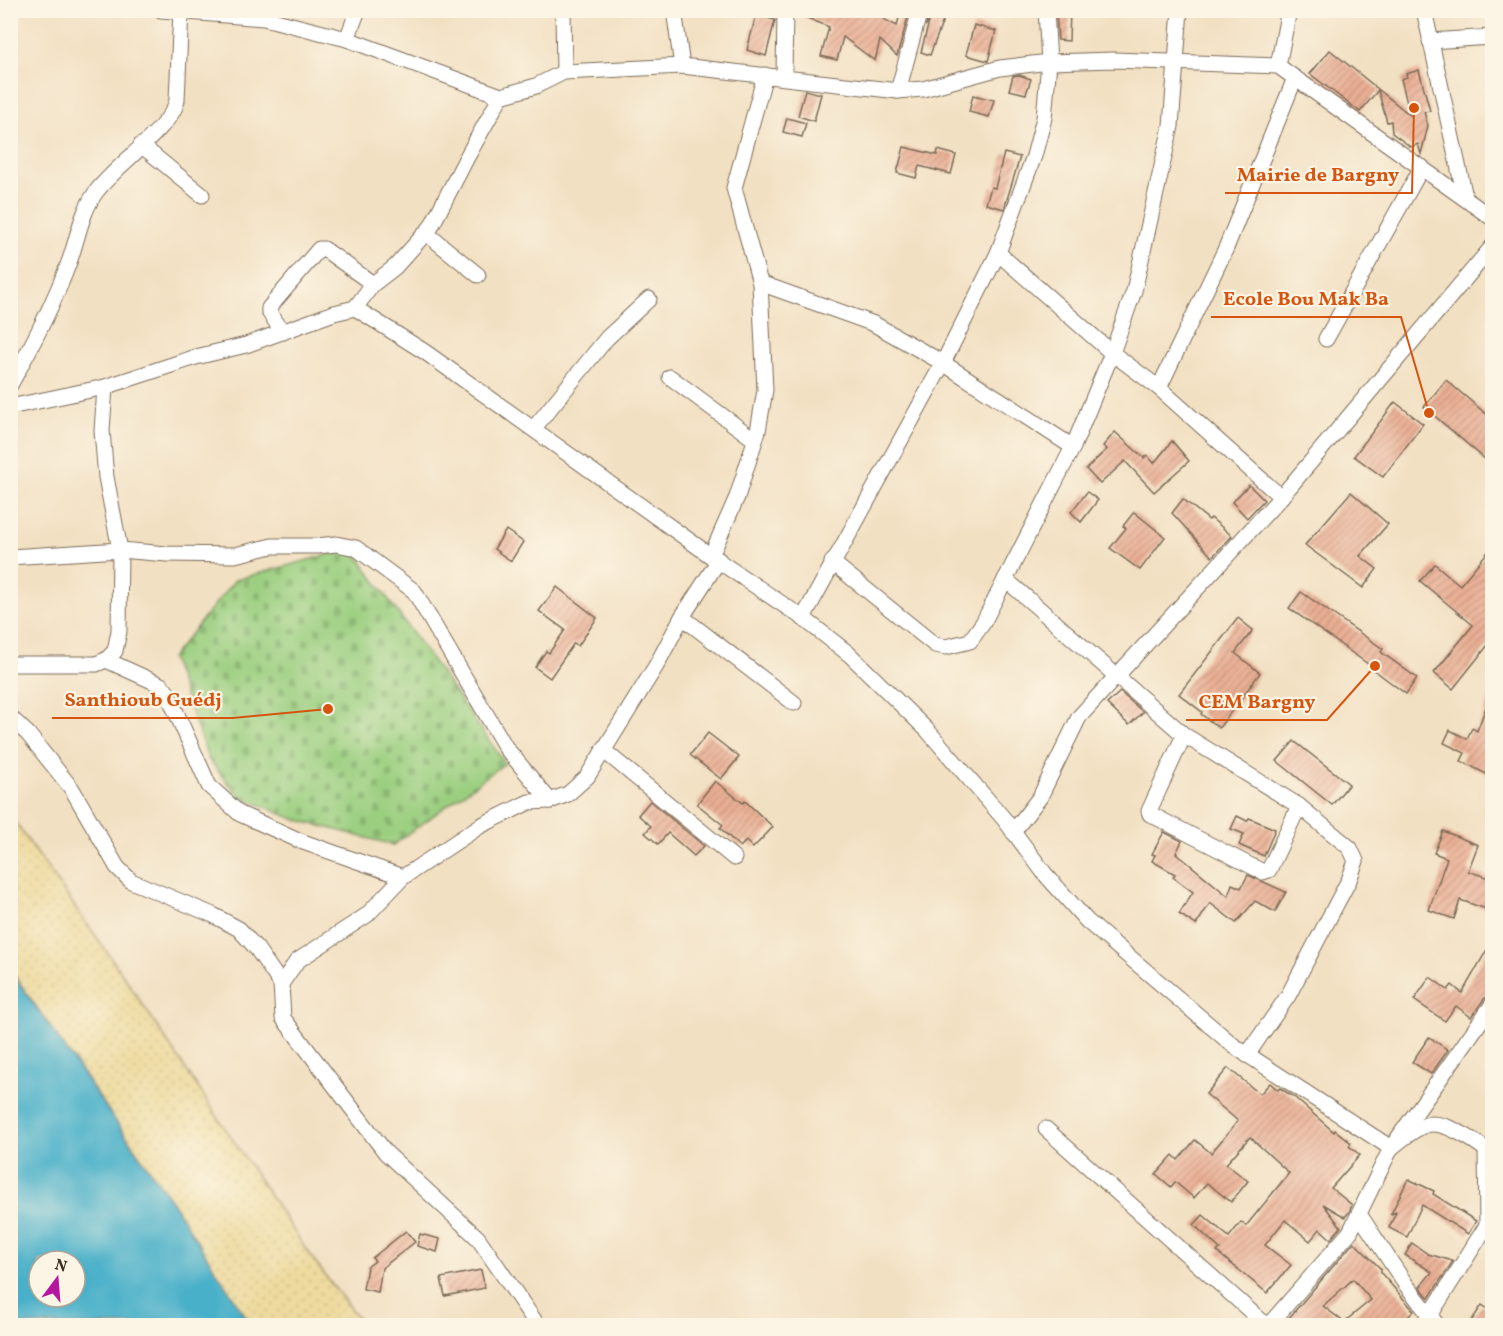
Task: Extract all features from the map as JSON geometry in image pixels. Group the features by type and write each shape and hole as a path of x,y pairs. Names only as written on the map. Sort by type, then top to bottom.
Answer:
{"street":[{"path":"161,10 264,18 347,39 501,96 536,86 564,72 682,66 898,91 923,89 1000,68 1049,62 1114,60 1278,66 1492,218"},
{"path":"347,39 358,10"},
{"path":"563,10 564,72"},
{"path":"674,10 682,66"},
{"path":"784,77 785,10"},
{"path":"898,91 920,10"},
{"path":"803,618 943,363 998,253 1034,156 1044,118 1049,62 1046,10"},
{"path":"832,562 935,645 946,647 970,641 983,623 1073,447 1112,353 1134,291 1171,126 1180,10"},
{"path":"1278,66 1289,10"},
{"path":"1424,10 1465,197"},
{"path":"10,385 53,303 94,194 110,175 161,127 176,107 181,11"},
{"path":"1430,41 1492,38"},
{"path":"281,984 297,961 367,915 403,877 480,826 530,802 550,801 568,794 587,777 656,666 715,558 755,440 765,390 760,283 734,188 765,75"},
{"path":"1159,388 1226,248 1295,78"},
{"path":"10,407 105,387 196,357 246,345 334,313 355,308 373,284 395,267 431,227 501,96"},
{"path":"141,145 202,195"},
{"path":"1326,339 1422,167"},
{"path":"426,233 478,275"},
{"path":"1013,832 1040,796 1080,717 1115,676 1281,497 1492,247"},
{"path":"283,332 269,312 269,308 320,249 324,249 373,284"},
{"path":"998,253 1112,353 1159,388 1281,497"},
{"path":"760,283 874,324 943,363 1073,447"},
{"path":"534,428 607,338 649,299"},
{"path":"355,308 425,352 534,428 803,618 849,654 928,731 1013,832 1045,874 1087,921 1247,1055 1391,1148"},
{"path":"670,377 755,440"},
{"path":"10,664 96,664 106,660 115,651 119,631 120,550 106,477 102,431 105,387"},
{"path":"10,557 120,550 167,554 235,555 272,546 336,544 356,548 414,591 506,748 550,801"},
{"path":"1005,579 1185,735 1299,806 1350,848 1356,861 1349,880 1288,996 1247,1055"},
{"path":"682,617 794,703"},
{"path":"106,660 157,682 167,692 209,786 240,814 303,842 403,877"},
{"path":"10,717 28,734 72,789 117,867 131,881 213,915 238,929 257,949 281,984 282,1018 386,1153 478,1238 538,1326"},
{"path":"1185,735 1150,814 1263,872 1269,870 1299,806"},
{"path":"603,750 734,858"},
{"path":"1046,1129 1268,1326 1350,1232 1391,1148 1492,1005"},
{"path":"1359,1214 1429,1323 1487,1225 1489,1151 1453,1129 1440,1124 1428,1124 1414,1130 1391,1148"}],"sand":[{"path":"10,815 121,972 311,1257 363,1325 251,1325 242,1314 172,1202 11,970"}],"green space":[{"path":"352,548 505,763 393,845 294,819 239,796 209,760 171,658 235,580"}],"water":[{"path":"10,970 172,1202 251,1325 11,1325"}],"building":[{"path":"795,10 866,10 897,26 901,10 910,10 897,56 880,40 875,61 843,37 837,60 821,56 829,27 795,13"},
{"path":"929,10 947,10 930,55 921,52 929,22 926,25"},
{"path":"1056,10 1070,10 1069,41 1058,40"},
{"path":"756,15 775,20 766,56 747,50"},
{"path":"974,25 996,31 988,61 966,55"},
{"path":"1330,50 1410,115 1401,79 1407,77 1406,74 1419,70 1430,111 1424,112 1428,126 1421,154 1418,144 1411,147 1392,133 1391,121 1387,122 1378,90 1360,112 1310,74"},
{"path":"1019,75 1031,79 1026,94 1009,90 1013,76"},
{"path":"805,90 821,94 814,121 798,116"},
{"path":"973,95 994,100 989,117 969,112"},
{"path":"787,118 806,123 802,137 783,132"},
{"path":"904,147 937,155 938,150 956,155 951,174 919,166 916,178 897,173"},
{"path":"1004,153 1020,157 1004,209 986,204 991,187 995,188"},
{"path":"1446,380 1492,419 1492,465 1424,407"},
{"path":"1395,402 1423,424 1383,477 1354,456"},
{"path":"1115,432 1144,458 1147,455 1154,463 1172,441 1189,461 1154,492 1125,461 1100,484 1086,469 1107,449 1103,446"},
{"path":"1249,485 1264,500 1247,518 1232,502"},
{"path":"1087,492 1098,500 1081,522 1071,512"},
{"path":"1351,492 1388,524 1360,556 1377,569 1363,588 1305,545"},
{"path":"1183,499 1232,536 1212,557 1172,513"},
{"path":"1134,512 1165,537 1140,570 1110,548 1126,528 1123,526"},
{"path":"506,530 523,542 511,561 494,549"},
{"path":"1492,547 1492,640 1453,689 1434,673 1473,625 1420,581 1435,564 1460,585"},
{"path":"557,587 597,618 578,646 574,643 550,678 535,667 546,651 549,653 565,630 539,611"},
{"path":"1301,592 1383,649 1381,652 1417,678 1406,694 1289,608"},
{"path":"1238,618 1253,630 1235,653 1260,673 1219,728 1179,694"},
{"path":"1120,692 1143,712 1129,725 1107,704"},
{"path":"1491,694 1492,777 1461,761 1465,753 1444,743 1450,730 1467,739 1472,728 1477,731"},
{"path":"708,733 739,757 721,779 690,755"},
{"path":"1294,741 1349,784 1332,805 1277,761"},
{"path":"715,781 743,803 745,801 773,827 753,848 746,841 740,847 720,828 723,825 697,804"},
{"path":"650,801 704,846 694,856 668,833 658,844 645,833 651,826 638,815"},
{"path":"1237,816 1247,821 1249,818 1275,829 1264,856 1239,845 1244,834 1231,829"},
{"path":"1443,831 1478,845 1468,871 1492,879 1492,911 1460,900 1454,919 1429,910 1447,858 1434,853"},
{"path":"1164,832 1182,841 1176,853 1228,896 1232,884 1241,888 1248,875 1286,892 1275,912 1255,901 1236,923 1210,903 1196,925 1179,914 1193,892 1173,877 1175,874 1152,861 1155,855 1152,854"},
{"path":"1492,941 1492,994 1484,999 1471,1017 1456,1006 1445,1021 1414,1000 1430,977 1448,990 1452,985 1462,993"},
{"path":"1429,1037 1448,1050 1431,1074 1412,1062"},
{"path":"1228,1068 1260,1094 1270,1083 1278,1090 1280,1088 1294,1097 1334,1132 1335,1130 1351,1143 1349,1146 1360,1155 1331,1188 1352,1205 1349,1212 1345,1217 1323,1204 1341,1227 1331,1239 1320,1229 1310,1241 1285,1220 1265,1245 1291,1265 1267,1293 1217,1252 1220,1249 1194,1225 1203,1215 1229,1237 1241,1222 1246,1226 1289,1173 1250,1137 1226,1164 1248,1181 1231,1202 1207,1183 1194,1198 1175,1182 1171,1187 1156,1174 1173,1155 1178,1160 1195,1140 1211,1153 1238,1121 1206,1094"},
{"path":"1408,1179 1434,1191 1433,1194 1476,1221 1468,1234 1422,1205 1407,1237 1389,1228 1396,1212 1391,1214"},
{"path":"406,1231 415,1242 382,1268 378,1292 363,1289 367,1267 375,1261 372,1258"},
{"path":"420,1234 440,1239 437,1252 417,1246"},
{"path":"1354,1242 1381,1269 1381,1273 1414,1311 1398,1326 1282,1326","holes":["1353,1279 1371,1300 1344,1322 1323,1306"]},
{"path":"1412,1243 1428,1254 1453,1261 1429,1298 1420,1287 1432,1272 1405,1255"},
{"path":"481,1270 485,1288 445,1296 441,1278"},
{"path":"1482,1305 1492,1312 1492,1319 1488,1326 1468,1326"}],"place":[{"name":"Mairie de Bargny","path":"1414,108"},
{"name":"Ecole Bou Mak Ba","path":"1429,413"},
{"name":"CEM Bargny","path":"1375,666"},
{"name":"Santhioub Guédj","path":"328,709"}]}
